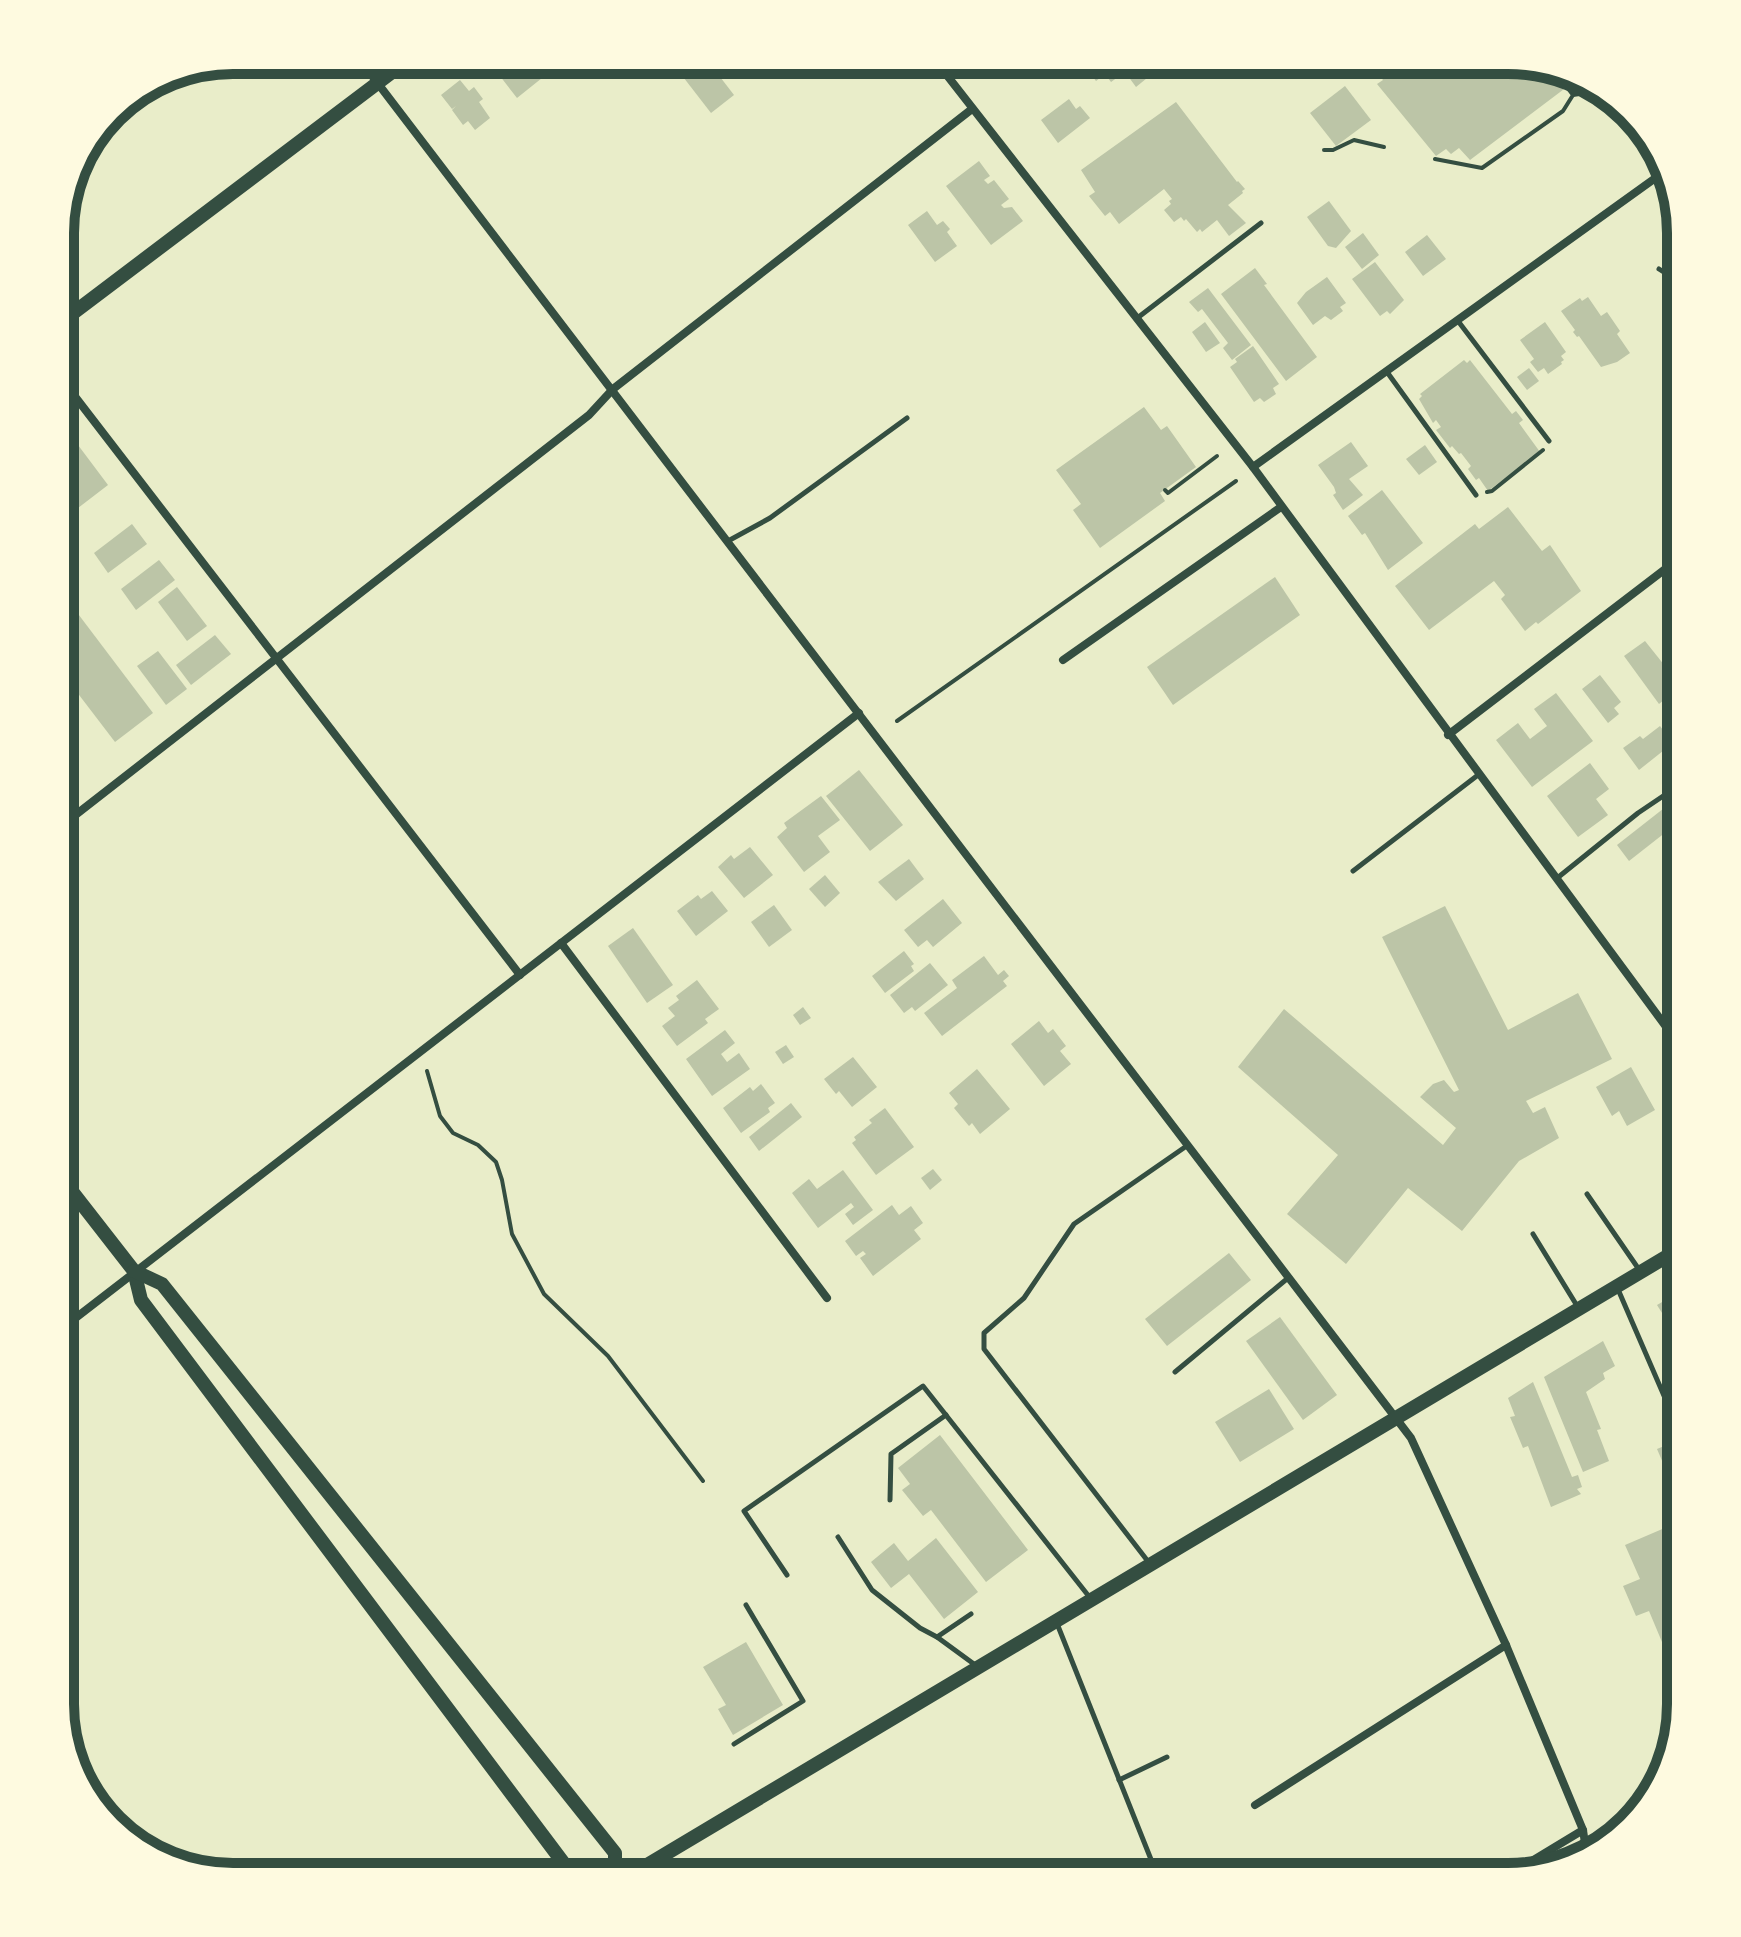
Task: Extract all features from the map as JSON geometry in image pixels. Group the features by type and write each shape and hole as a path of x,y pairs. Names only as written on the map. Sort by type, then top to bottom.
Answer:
{"main road":[{"path":"74,312 388,74"},
{"path":"74,1194 134,1271 141,1300 563,1863"},
{"path":"651,1863 1667,1256"},
{"path":"134,1271 162,1284 615,1853 615,1863"}],"street":[{"path":"371,74 1417,1448 1506,1645 1583,1830 1585,1843"},
{"path":"946,74 1253,467 1667,1028"},
{"path":"74,816 589,415 613,389 972,109"},
{"path":"1253,467 1657,177"},
{"path":"74,395 520,975"},
{"path":"1063,660 1281,507"},
{"path":"1448,735 1667,568"},
{"path":"74,1319 859,713"},
{"path":"561,943 827,1298"},
{"path":"1255,1805 1506,1645"},
{"path":"1531,1861 1583,1830"}],"lane":[{"path":"1136,319 1261,223"},
{"path":"1659,269 1667,276"},
{"path":"1458,321 1549,441"},
{"path":"1387,372 1476,495"},
{"path":"728,541 770,518 907,418"},
{"path":"1353,871 1478,775"},
{"path":"1555,880 1667,793"},
{"path":"1150,1565 984,1349 984,1333 1024,1298 1074,1224 1188,1145"},
{"path":"1587,1194 1640,1272"},
{"path":"1533,1234 1579,1309"},
{"path":"1175,1372 1289,1277"},
{"path":"1617,1286 1667,1402"},
{"path":"787,1575 744,1511 923,1386 1092,1600"},
{"path":"890,1500 891,1454 946,1415"},
{"path":"838,1537 872,1590 978,1668"},
{"path":"734,1744 803,1701 746,1605"},
{"path":"937,1637 971,1614"},
{"path":"1056,1621 1152,1863"},
{"path":"1119,1780 1167,1757"}],"path":[{"path":"1567,87 1573,95"},
{"path":"1435,159 1482,168 1563,111 1573,95 1584,93"},
{"path":"1324,150 1333,150 1354,140 1384,147"},
{"path":"1476,495 1492,491 1505,482 1541,455 1549,441"},
{"path":"1165,490 1168,493 1217,456"},
{"path":"897,721 1236,481"},
{"path":"427,1071 440,1116 453,1133 478,1145 496,1162 512,1234 544,1294 608,1356 703,1481"}],"building":[{"path":"498,74 539,74 542,78 517,98"},
{"path":"681,74 718,74 734,95 711,113"},
{"path":"1091,74 1105,74 1096,81"},
{"path":"1105,74 1122,74 1111,82"},
{"path":"1126,74 1152,74 1136,87"},
{"path":"1378,74 1518,74 1568,86 1470,160 1459,148 1451,154 1446,149 1436,156 1377,84 1383,80"},
{"path":"460,80 469,91 474,87 483,99 479,102 490,118 475,130 468,121 463,125 452,110 456,106 452,109 441,95"},
{"path":"1345,86 1371,120 1336,146 1310,113"},
{"path":"1069,99 1076,109 1080,106 1090,118 1058,143 1041,120"},
{"path":"1176,102 1245,189 1228,205 1246,223 1229,236 1217,220 1202,232 1200,229 1197,232 1181,217 1174,222 1164,210 1172,199 1164,189 1119,224 1110,212 1105,216 1089,196 1095,192 1081,170"},
{"path":"979,161 990,176 984,180 988,184 994,180 1009,199 1001,205 1004,208 1012,207 1023,221 991,245 946,186"},
{"path":"1329,201 1351,231 1336,248 1328,246 1307,217"},
{"path":"927,211 937,225 943,221 950,229 947,232 957,246 935,262 908,225"},
{"path":"1363,233 1379,255 1362,269 1345,247"},
{"path":"1427,235 1446,259 1423,276 1405,252"},
{"path":"1375,262 1404,300 1390,314 1387,311 1380,316 1352,279"},
{"path":"1255,268 1317,357 1286,381 1221,294"},
{"path":"1327,277 1346,303 1340,307 1343,311 1331,320 1325,316 1313,325 1297,303 1306,292"},
{"path":"1208,288 1251,345 1232,360 1223,348 1228,343 1202,309 1198,312 1189,302"},
{"path":"1588,297 1601,316 1607,312 1630,353 1617,362 1601,367 1573,332 1575,330 1561,311 1580,298 1582,301"},
{"path":"1205,322 1220,343 1206,352 1192,332"},
{"path":"1545,322 1566,352 1561,356 1564,360 1562,364 1548,374 1544,368 1538,372 1530,362 1534,359 1520,340"},
{"path":"1253,346 1279,384 1273,388 1276,394 1264,402 1260,398 1254,402 1230,367 1237,362 1235,359"},
{"path":"1464,360 1467,363 1470,360 1512,414 1516,411 1523,420 1519,423 1540,452 1488,491 1468,469 1471,466 1461,453 1452,446 1450,448 1436,430 1441,427 1436,420 1433,423 1419,399 1420,394"},
{"path":"1529,368 1539,381 1527,390 1517,377"},
{"path":"1144,407 1161,430 1167,426 1196,467 1160,493 1165,501 1100,548 1073,510 1081,504 1056,470"},
{"path":"74,440 108,485 74,511"},
{"path":"1351,442 1368,466 1349,479 1363,495 1343,510 1333,495 1336,493 1334,487 1318,465"},
{"path":"1425,445 1437,462 1419,475 1406,459"},
{"path":"1382,490 1423,543 1388,570 1365,533 1362,535 1348,516"},
{"path":"1508,507 1542,551 1550,545 1581,591 1525,631 1501,599 1505,595 1494,581 1429,630 1395,586 1475,524 1479,529"},
{"path":"132,524 147,544 108,573 94,553"},
{"path":"159,560 175,580 136,610 121,589"},
{"path":"1275,577 1300,615 1173,705 1147,667"},
{"path":"177,587 207,626 187,641 158,602"},
{"path":"74,609 153,713 115,742 74,688"},
{"path":"215,635 231,654 191,685 176,665"},
{"path":"1645,641 1667,668 1667,697 1659,704 1624,656"},
{"path":"158,651 187,689 166,705 137,666"},
{"path":"1600,675 1621,702 1614,708 1619,714 1608,723 1582,689"},
{"path":"1556,693 1593,741 1532,787 1496,740 1518,723 1530,739 1547,726 1534,709"},
{"path":"1660,726 1667,735 1667,748 1639,770 1623,748 1640,736 1643,739"},
{"path":"1590,763 1609,789 1596,799 1608,815 1578,837 1547,796"},
{"path":"859,770 903,825 870,851 826,796"},
{"path":"821,796 840,820 818,836 830,852 804,872 777,837 787,828 784,823"},
{"path":"1667,806 1667,831 1629,861 1617,845"},
{"path":"750,847 773,875 744,898 718,867 731,855 734,859"},
{"path":"909,859 924,879 896,901 878,882"},
{"path":"825,875 840,893 825,907 809,889"},
{"path":"712,891 728,911 696,936 677,911 698,895 701,899"},
{"path":"943,899 962,923 933,947 927,940 918,947 904,930"},
{"path":"774,905 792,930 769,947 751,922"},
{"path":"1445,906 1508,1030 1578,993 1612,1059 1526,1101 1533,1113 1545,1107 1559,1138 1519,1161 1462,1231 1408,1188 1346,1264 1287,1214 1338,1155 1238,1067 1284,1009 1443,1145 1456,1128 1420,1097 1433,1084 1444,1080 1454,1092 1459,1090 1382,937"},
{"path":"633,928 673,985 647,1003 608,946"},
{"path":"904,951 914,964 911,966 914,971 885,993 872,976"},
{"path":"984,956 998,975 1004,970 1009,976 1003,981 1007,986 942,1036 924,1013 957,988 952,980"},
{"path":"930,963 948,985 915,1011 912,1007 904,1013 890,995"},
{"path":"697,980 719,1009 705,1019 708,1023 677,1046 662,1026 675,1016 668,1008 679,1000 676,996"},
{"path":"803,1007 811,1018 800,1025 793,1015"},
{"path":"1039,1021 1048,1033 1053,1029 1066,1046 1060,1051 1071,1064 1044,1086 1011,1044"},
{"path":"725,1030 735,1043 721,1054 727,1062 739,1053 750,1069 712,1096 686,1059"},
{"path":"786,1045 794,1057 783,1064 775,1052"},
{"path":"853,1057 877,1087 852,1107 824,1079"},
{"path":"1631,1067 1655,1110 1627,1126 1619,1111 1612,1116 1596,1087"},
{"path":"977,1069 1010,1109 980,1134 954,1108 958,1104 949,1093"},
{"path":"761,1084 775,1103 768,1108 770,1112 741,1133 723,1108 750,1087 753,1091"},
{"path":"791,1103 802,1117 759,1151 749,1137"},
{"path":"885,1108 914,1147 876,1175 852,1143 856,1140 854,1137 872,1123 869,1120"},
{"path":"933,1169 942,1180 930,1190 921,1178"},
{"path":"843,1170 873,1210 853,1225 845,1214 854,1207 851,1203 818,1228 792,1193 809,1179 817,1189"},
{"path":"892,1205 899,1215 911,1206 923,1223 914,1230 921,1239 873,1276 860,1258 866,1254 863,1251 856,1256 845,1241"},
{"path":"1229,1253 1251,1280 1167,1346 1145,1319"},
{"path":"1667,1299 1667,1321 1657,1305"},
{"path":"1280,1317 1337,1395 1303,1420 1246,1341"},
{"path":"1603,1341 1615,1366 1603,1373 1605,1379 1586,1392 1601,1429 1597,1430 1609,1461 1583,1472 1544,1377"},
{"path":"1533,1382 1572,1477 1578,1475 1582,1487 1577,1489 1581,1494 1551,1507 1528,1446 1523,1448 1510,1417 1515,1416 1508,1398"},
{"path":"1269,1389 1294,1429 1240,1462 1215,1422"},
{"path":"940,1435 1028,1550 986,1582 931,1510 923,1516 902,1490 910,1484 898,1468"},
{"path":"1667,1445 1667,1472 1657,1449"},
{"path":"1667,1527 1667,1640 1662,1642 1649,1611 1636,1616 1623,1586 1640,1579 1625,1545"},
{"path":"936,1538 978,1592 944,1619 909,1574 891,1588 871,1562 894,1543 908,1561"},
{"path":"746,1642 783,1705 733,1735 718,1709 726,1705 703,1667"}]}
